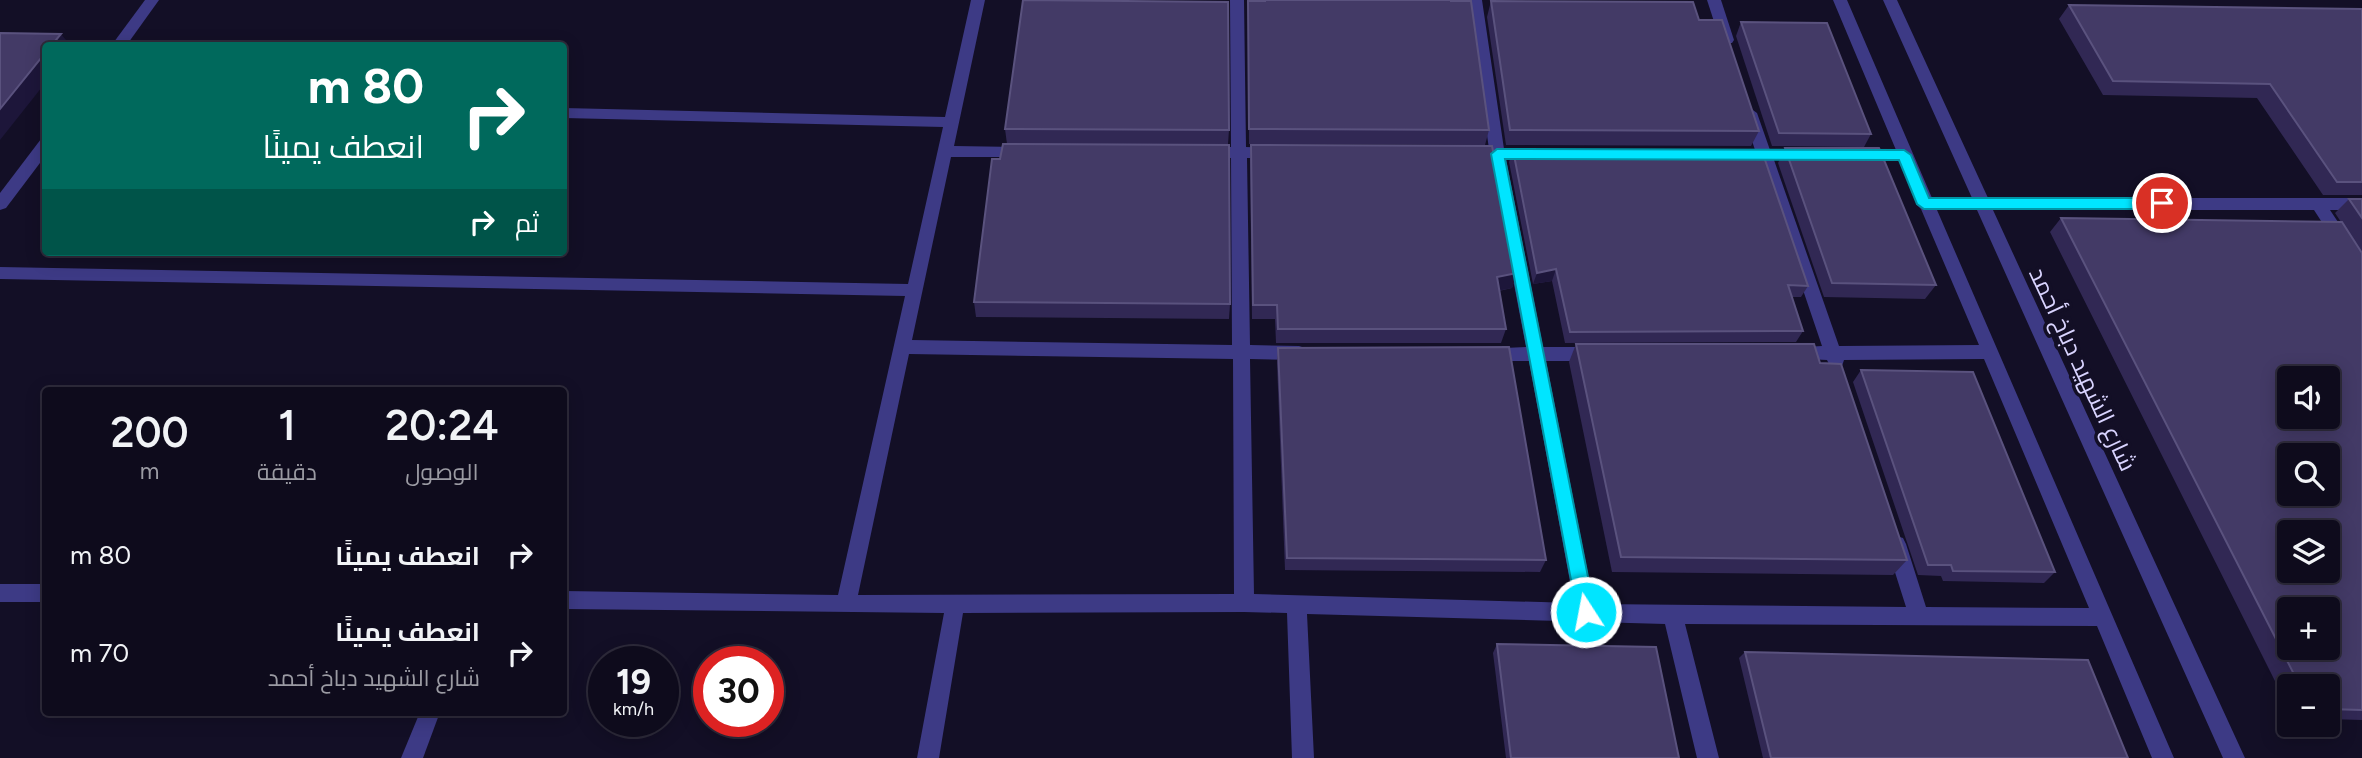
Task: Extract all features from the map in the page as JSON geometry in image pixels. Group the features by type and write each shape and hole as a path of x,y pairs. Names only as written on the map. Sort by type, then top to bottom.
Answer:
{"street":[{"path":"121,42 152,0"},
{"path":"846,604 904,347 949,122 978,0"},
{"path":"1237,0 1244,603"},
{"path":"1475,0 1497,154 1586,612"},
{"path":"1714,0 1731,51"},
{"path":"1840,0 1924,204 2163,758"},
{"name":"شارع الشهيد دباخ أحمد","path":"1890,0 2234,758"},
{"path":"1743,90 1763,155 1842,379"},
{"path":"567,113 949,122"},
{"path":"0,204 42,148"},
{"path":"943,151 1038,152"},
{"path":"1186,152 1294,153"},
{"path":"1457,154 1553,154"},
{"path":"1721,155 1815,155"},
{"path":"1840,155 1904,155"},
{"path":"1924,204 2362,204"},
{"path":"2318,204 2362,271"},
{"path":"0,273 914,290"},
{"path":"904,347 1312,353"},
{"path":"1779,353 1989,352"},
{"path":"1465,354 1616,354"},
{"path":"1889,524 1919,615"},
{"path":"0,593 42,593"},
{"path":"567,600 846,604 1244,603 1673,615 2103,617"},
{"path":"929,758 955,604"},
{"path":"1297,605 1303,758"},
{"path":"1673,615 1708,758"},
{"path":"412,758 428,716"}],"building":[{"path":"1023,0 1228,2 1229,130 1005,129"},
{"path":"1248,1 1471,1 1489,130 1249,129"},
{"path":"1491,1 1693,2 1699,20 1722,20 1759,131 1510,130"},
{"path":"2069,5 2362,9 2362,182 2337,182 2270,84 2113,81"},
{"path":"1741,22 1827,23 1871,134 1779,133"},
{"path":"0,33 61,34 54,42 42,42 42,57 0,109"},
{"path":"1003,144 1229,145 1230,304 974,302 992,159 1000,159"},
{"path":"1251,145 1492,146 1517,273 1497,277 1506,329 1278,329 1277,305 1253,305"},
{"path":"1785,148 1879,148 1936,285 1832,283"},
{"path":"1513,150 1762,151 1808,286 1788,285 1803,331 1570,332 1556,269 1537,273"},
{"path":"2349,199 2362,199 2362,218"},
{"path":"2061,218 2342,222 2362,253 2362,710 2340,709 2340,674 2294,674 2287,660 2340,660 2340,597 2277,597 2277,641"},
{"path":"1576,344 1814,344 1820,363 1841,364 1907,560 1621,557"},
{"path":"1509,347 1546,560 1287,558 1278,348"},
{"path":"1861,370 1973,372 2055,572 1953,571 1951,565 1928,565"},
{"path":"1497,644 1656,647 1679,758 1511,758"},
{"path":"1745,652 2088,660 2128,758 1771,758"}],"route":[{"path":"1586,612 1497,154 1904,155 1924,204 2162,203"}]}
